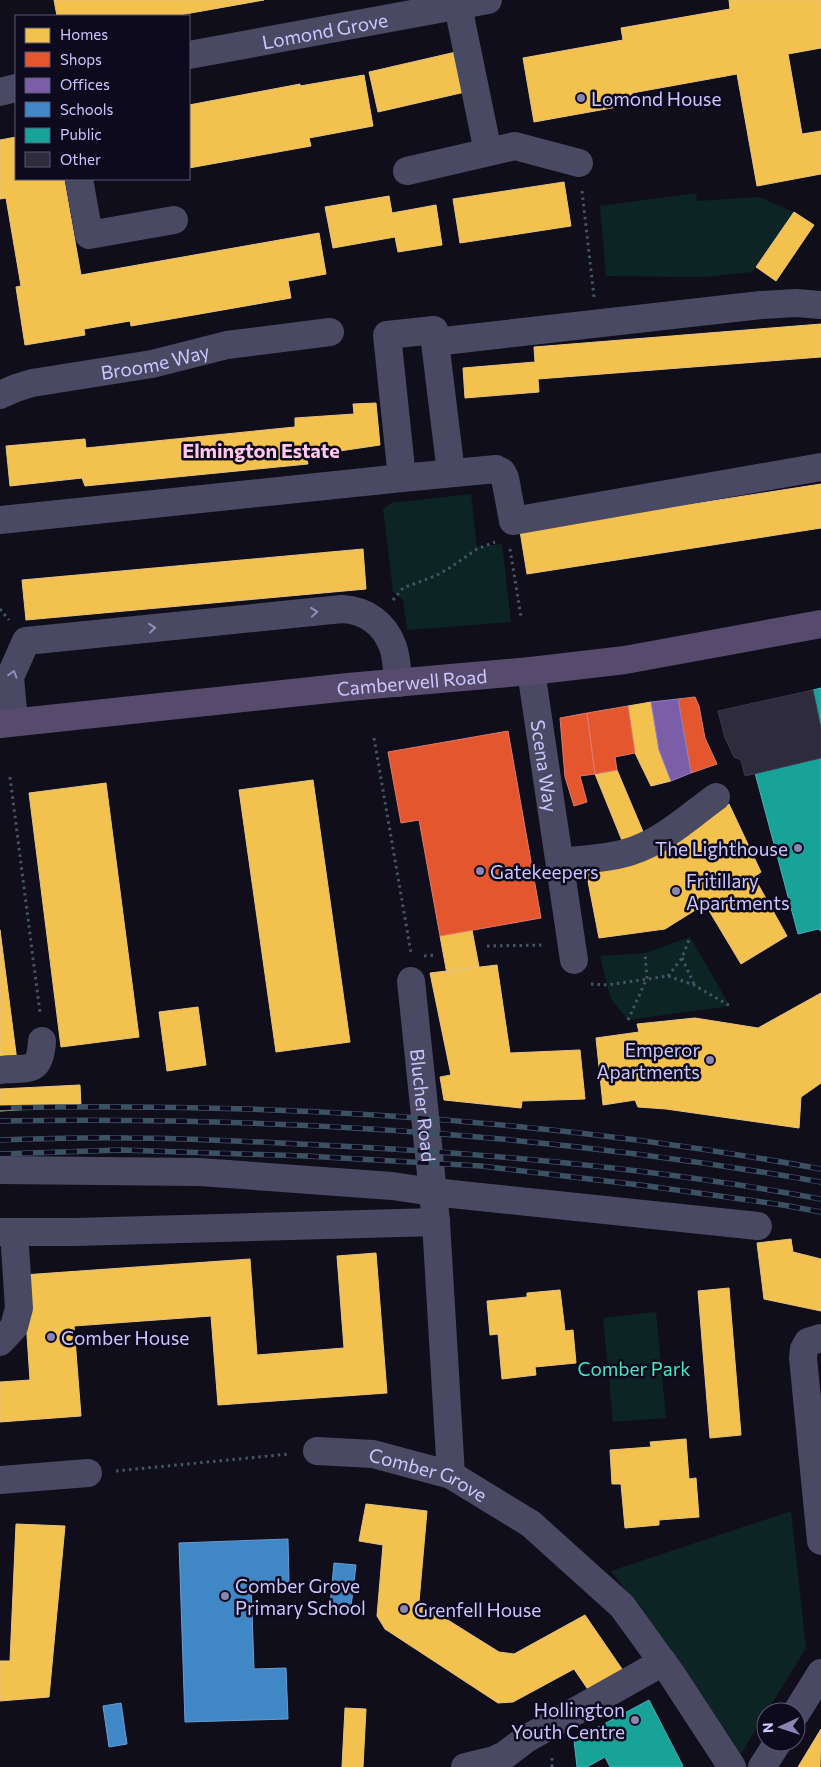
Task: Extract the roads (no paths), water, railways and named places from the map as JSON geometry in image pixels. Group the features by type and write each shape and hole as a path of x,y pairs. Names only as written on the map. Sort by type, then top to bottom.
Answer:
{"main road":[{"name":"Camberwell Road","path":"7,723 625,660 821,624"}],"street":[{"name":"Lomond Grove","path":"190,55 397,8 458,6 488,0"},
{"path":"458,6 488,152"},
{"path":"0,92 15,88"},
{"path":"407,171 515,146 578,163"},
{"path":"79,180 89,235 174,220"},
{"path":"436,342 761,305 796,303 821,305"},
{"path":"402,478 387,335 434,330 451,473"},
{"name":"Broome Way","path":"1,385 32,383 152,364 227,345 330,332"},
{"path":"0,520 490,469 502,472 507,485 511,529 821,467"},
{"path":"7,723 10,677 26,642 302,613 350,609 363,613 375,620 394,647 398,683"},
{"name":"Scena Way","path":"531,671 573,952"},
{"path":"560,862 606,857 632,851 661,838 716,797"},
{"name":"Blucher Road","path":"410,981 436,1222 451,1474"},
{"path":"0,1070 33,1067 38,1064 41,1058 42,1041"},
{"path":"0,1170 200,1172 392,1186 433,1192 758,1226"},
{"path":"0,1342 14,1328 19,1308 7,1232 75,1232 436,1222"},
{"path":"821,1338 808,1342 803,1358 821,1541"},
{"name":"Comber Grove","path":"317,1451 374,1454 451,1474 531,1524 622,1606 663,1662 732,1767"},
{"path":"0,1480 88,1474"},
{"path":"465,1767 494,1760 505,1755 526,1739 663,1662"},
{"path":"803,1702 821,1673"},
{"path":"762,1767 772,1752"}],"railway":[{"path":"0,1108 206,1108 309,1111 412,1118 515,1126 617,1138 821,1169"},
{"path":"0,1121 206,1122 309,1125 412,1132 515,1140 617,1152 719,1165 821,1182"},
{"path":"0,1140 96,1138 223,1140 445,1152 634,1170 821,1199"},
{"path":"0,1154 121,1150 306,1156 481,1166 648,1186 821,1212"}],"place":[{"name":"Lomond House","path":"581,98"},
{"name":"The Lighthouse","path":"798,848"},
{"name":"Gatekeepers","path":"480,871"},
{"name":"Fritillary Apartments","path":"676,891"},
{"name":"Emperor Apartments","path":"710,1060"},
{"name":"Comber House","path":"51,1337"},
{"name":"Comber Grove Primary School","path":"225,1596"},
{"name":"Grenfell House","path":"404,1609"},
{"name":"Hollington Youth Centre","path":"635,1720"}],"district":[{"name":"Elmington Estate","path":"261,450"}],"park label":[{"name":"Comber Park","path":"634,1368"}]}
